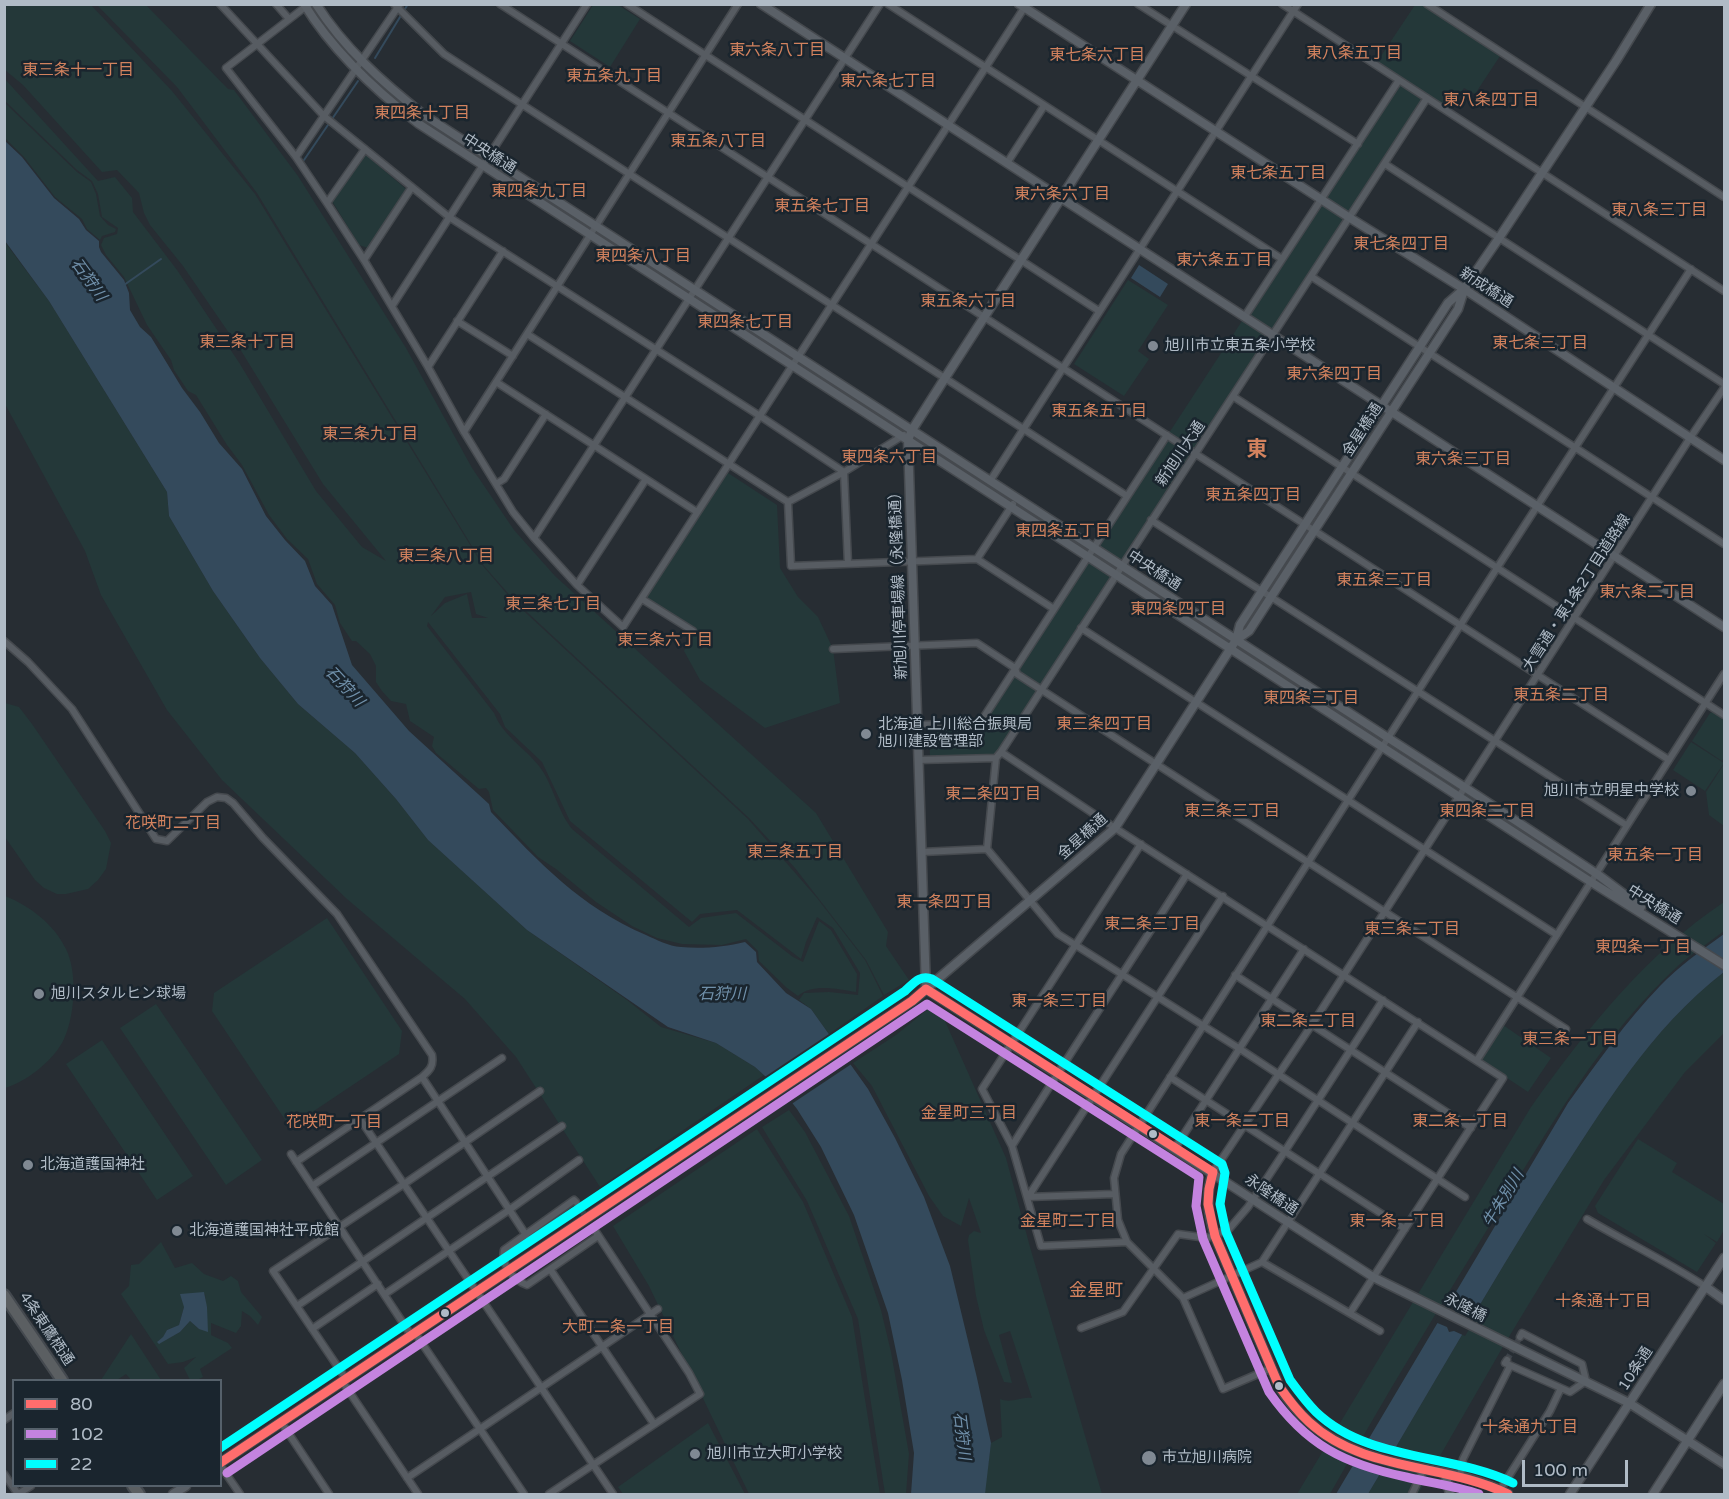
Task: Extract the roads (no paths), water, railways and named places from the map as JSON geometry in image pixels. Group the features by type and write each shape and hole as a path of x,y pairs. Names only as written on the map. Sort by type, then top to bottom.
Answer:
{"highway":[{"name":"4条東鷹栖通","path":"4,1295 61,1379"}],"street":[{"path":"220,4 328,120 449,217 844,472"},
{"path":"276,4 289,19"},
{"name":"中央橋通","path":"316,4 342,41 424,115 1465,787 1597,874 1682,938"},
{"path":"500,4 1669,760"},
{"path":"392,306 587,4"},
{"path":"627,4 1100,311"},
{"path":"464,432 738,4"},
{"path":"761,4 1725,627"},
{"path":"534,538 880,4"},
{"path":"888,4 1282,259"},
{"path":"1138,4 1358,144"},
{"name":"新旭川停車場線（永隆橋通）","path":"926,989 913,561 905,438 1186,4"},
{"path":"1282,4 1725,291"},
{"path":"990,481 1298,4"},
{"path":"1427,4 1725,197"},
{"name":"金星橋通","path":"222,1463 912,1001 1115,828 1236,640 1240,625 1448,303 1464,289 1499,238 1651,4"},
{"path":"306,5 226,68 296,157 364,260 513,512 578,585 623,627 1023,6"},
{"name":"中央橋通","path":"306,5 322,31 356,68 401,111 1230,649 1591,882 1682,938"},
{"name":"新成橋通","path":"1023,6 1350,218 1464,289 1725,460"},
{"path":"296,157 328,120 361,59 400,10 444,54 1127,496"},
{"path":"1245,316 1399,80"},
{"name":"新旭川大通","path":"999,755 1427,98"},
{"path":"1007,163 1044,106"},
{"path":"327,203 365,149"},
{"path":"1385,164 1725,386"},
{"path":"364,260 412,187"},
{"path":"428,367 503,251"},
{"path":"1272,1368 1223,1389 1184,1298 1127,1242 1118,1220 1114,1194 1117,1165 1121,1154 1691,269"},
{"path":"1312,277 1725,544"},
{"name":"金星橋通","path":"1236,640 1249,631 1315,530 1458,309 1464,289"},
{"path":"457,321 513,356"},
{"path":"527,334 788,502"},
{"path":"496,382 697,512"},
{"name":"大雪通・東1条2丁目道路線","path":"1213,1172 1246,1126 1725,386"},
{"path":"1234,397 1725,715"},
{"path":"496,484 504,479 546,414"},
{"name":"新旭川大通","path":"917,725 980,723 1167,435"},
{"path":"788,502 905,438"},
{"path":"844,472 848,564"},
{"path":"578,585 646,479"},
{"path":"977,559 1017,498"},
{"path":"788,502 791,566 977,559 1054,609"},
{"path":"1152,520 1626,825"},
{"path":"642,599 693,631"},
{"path":"1082,628 1557,934"},
{"path":"4,642 28,662 72,710 156,839 167,841 207,802 218,797 226,798 233,803 263,838 337,914 432,1054 434,1063 432,1069 422,1077 296,1162"},
{"path":"833,649 977,643 1015,668 1017,674 1566,1029"},
{"path":"1477,1060 1725,674"},
{"path":"918,760 999,755 1503,1077 1350,1313"},
{"path":"999,755 987,849 1058,934 1240,1049 1465,1197"},
{"path":"1127,1242 1041,1246 1012,1146 982,1089 1141,844"},
{"path":"922,852 987,849"},
{"path":"1012,1146 1057,1072 1187,874"},
{"path":"1028,1197 1223,896"},
{"path":"1682,938 1725,966"},
{"path":"1175,1148 1304,949"},
{"path":"1235,975 1471,1128"},
{"name":"永隆橋通","path":"926,989 1373,1277 1423,1302"},
{"path":"1081,1328 1123,1312 1178,1234 1207,1238 1228,1229 1285,1151 1383,1000"},
{"path":"1184,1298 1262,1262 1418,1022"},
{"path":"312,1186 502,1058"},
{"path":"422,1077 526,1235"},
{"path":"1170,1077 1405,1229"},
{"path":"418,1494 273,1271 540,1091"},
{"path":"360,1119 613,1494"},
{"path":"297,1306 562,1126"},
{"path":"291,1155 524,1494"},
{"path":"385,1294 579,1160"},
{"path":"1213,1172 1208,1188 1208,1215 1279,1386 1291,1405 1306,1421 1339,1444 1360,1454 1460,1476 1504,1492 1561,1388"},
{"path":"1028,1197 1114,1194"},
{"path":"549,1494 700,1394 689,1373 597,1234 527,1285 518,1282 508,1271 503,1255 504,1250 574,1200 576,1202"},
{"path":"1587,1219 1657,1259 1676,1267 1725,1300"},
{"name":"10条通","path":"1570,1494 1725,1258"},
{"path":"1262,1262 1380,1331"},
{"path":"550,1269 654,1424"},
{"path":"312,1329 378,1284"},
{"name":"永隆橋","path":"1423,1302 1586,1381"},
{"path":"407,1478 658,1309"},
{"path":"1520,1337 1522,1333 1576,1360 1582,1364 1586,1381 1629,1403 1725,1464"},
{"path":"1460,1476 1463,1459 1509,1363 1570,1392 1586,1381"},
{"path":"1653,1494 1725,1384"},
{"path":"281,1422 329,1494"},
{"path":"222,1467 240,1494"},
{"path":"1412,1494 1424,1469"},
{"path":"1445,1473 1450,1494"},
{"path":"13,1487 18,1494 28,1487"}],"water":[{"name":"石狩川","path":"4,140 22,157 54,198 79,219 86,230 99,241 101,252 124,280 129,293 130,310 140,327 151,337 219,443 242,469 266,516 305,561 315,586 332,605 352,665 409,731 489,804 491,812 544,866 600,911 658,941 672,945 705,948 745,942 756,952 757,962 786,993 811,1009 868,1089 895,1138 924,1197 950,1266 991,1443 985,1494 911,1494 914,1453 888,1313 854,1215 821,1147 786,1095 755,1067 716,1043 668,1027 527,930 428,840 396,799 355,753 298,704 260,658 213,591 169,516 167,492 49,301 5,241"},
{"path":"1139,265 1168,284 1160,297 1131,278"},
{"name":"牛朱別川","path":"1724,934 1724,972 1697,994 1673,1019 1650,1045 1609,1100 1505,1263 1368,1494 1336,1494 1568,1103 1647,999 1675,972"},
{"path":"204,1292 208,1332 199,1329 190,1321 180,1332 159,1344 157,1342 167,1330 179,1325 184,1307 180,1294"}],"waterway":[{"path":"375,58 408,4"},
{"path":"304,160 358,81"},
{"path":"124,285 161,259"}],"tunnel":[{"path":"576,1202 596,1232"},
{"path":"1507,1360 1520,1337"}],"place":[{"name":"旭川市立東五条小学校","path":"1153,346"},
{"name":"北海道 上川総合振興局 旭川建設管理部","path":"866,734"},
{"name":"旭川市立明星中学校","path":"1691,791"},
{"name":"旭川スタルヒン球場","path":"39,994"},
{"name":"北海道護国神社","path":"28,1165"},
{"name":"北海道護国神社平成館","path":"177,1231"},
{"name":"旭川市立大町小学校","path":"695,1454"},
{"name":"市立旭川病院","path":"1149,1458"}],"district":[{"name":"東六条八丁目","path":"777,51"},
{"name":"東八条五丁目","path":"1354,54"},
{"name":"東七条六丁目","path":"1097,56"},
{"name":"東三条十一丁目","path":"78,71"},
{"name":"東五条九丁目","path":"614,77"},
{"name":"東六条七丁目","path":"888,82"},
{"name":"東八条四丁目","path":"1491,101"},
{"name":"東四条十丁目","path":"422,114"},
{"name":"東五条八丁目","path":"718,142"},
{"name":"東七条五丁目","path":"1278,174"},
{"name":"東四条九丁目","path":"539,192"},
{"name":"東六条六丁目","path":"1062,195"},
{"name":"東五条七丁目","path":"822,207"},
{"name":"東八条三丁目","path":"1659,211"},
{"name":"東七条四丁目","path":"1401,245"},
{"name":"東四条八丁目","path":"643,257"},
{"name":"東六条五丁目","path":"1224,261"},
{"name":"東五条六丁目","path":"968,302"},
{"name":"東四条七丁目","path":"745,323"},
{"name":"東三条十丁目","path":"247,343"},
{"name":"東七条三丁目","path":"1540,344"},
{"name":"東六条四丁目","path":"1334,375"},
{"name":"東五条五丁目","path":"1099,412"},
{"name":"東三条九丁目","path":"370,435"},
{"name":"東","path":"1257,450"},
{"name":"東四条六丁目","path":"889,458"},
{"name":"東六条三丁目","path":"1463,460"},
{"name":"東五条四丁目","path":"1253,496"},
{"name":"東四条五丁目","path":"1063,532"},
{"name":"東三条八丁目","path":"446,557"},
{"name":"東五条三丁目","path":"1384,581"},
{"name":"東六条二丁目","path":"1647,593"},
{"name":"東三条七丁目","path":"553,605"},
{"name":"東四条四丁目","path":"1178,610"},
{"name":"東三条六丁目","path":"665,641"},
{"name":"東五条二丁目","path":"1561,696"},
{"name":"東四条三丁目","path":"1311,699"},
{"name":"東三条四丁目","path":"1104,725"},
{"name":"東二条四丁目","path":"993,795"},
{"name":"東三条三丁目","path":"1232,812"},
{"name":"東四条二丁目","path":"1487,812"},
{"name":"花咲町二丁目","path":"173,824"},
{"name":"東三条五丁目","path":"795,853"},
{"name":"東五条一丁目","path":"1655,856"},
{"name":"東一条四丁目","path":"944,903"},
{"name":"東二条三丁目","path":"1152,925"},
{"name":"東三条二丁目","path":"1412,930"},
{"name":"東四条一丁目","path":"1643,948"},
{"name":"東一条三丁目","path":"1059,1002"},
{"name":"東二条二丁目","path":"1308,1022"},
{"name":"東三条一丁目","path":"1570,1040"},
{"name":"金星町三丁目","path":"969,1114"},
{"name":"東一条二丁目","path":"1242,1122"},
{"name":"東二条一丁目","path":"1460,1122"},
{"name":"花咲町一丁目","path":"334,1123"},
{"name":"金星町二丁目","path":"1068,1222"},
{"name":"東一条一丁目","path":"1397,1222"},
{"name":"金星町","path":"1096,1291"},
{"name":"十条通十丁目","path":"1603,1302"},
{"name":"大町二条一丁目","path":"618,1328"},
{"name":"十条通九丁目","path":"1530,1428"}]}
